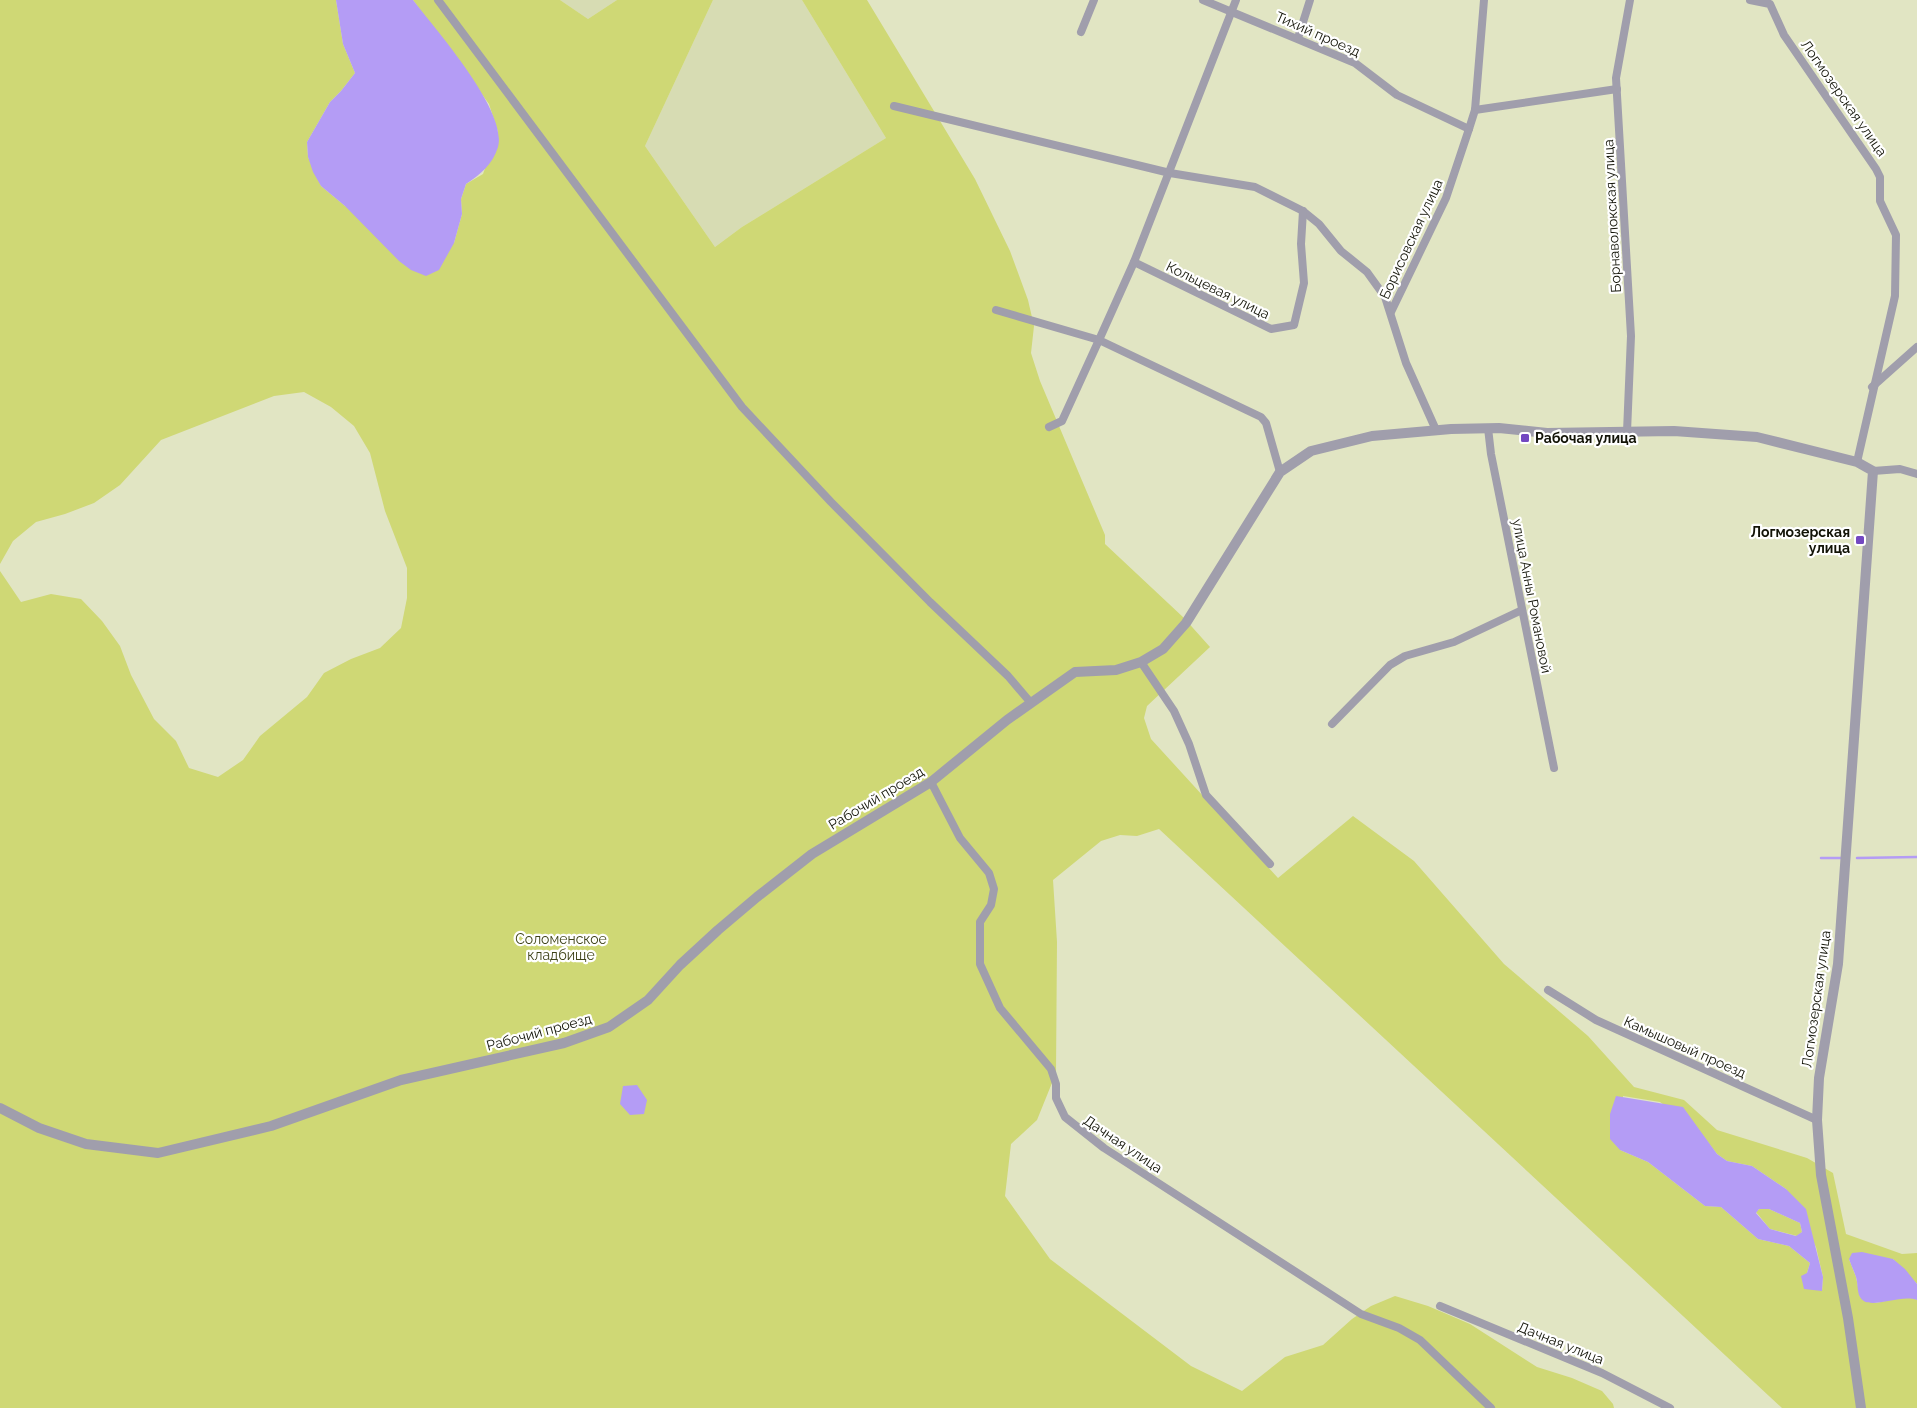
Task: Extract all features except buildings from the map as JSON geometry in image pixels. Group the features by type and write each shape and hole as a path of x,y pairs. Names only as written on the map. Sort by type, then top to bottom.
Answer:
{"street":[{"path":"438,0 742,407 831,502 930,602 1008,676 1031,703"},
{"path":"1081,32 1094,0"},
{"name":"Тихий проезд","path":"1204,0 1355,63 1397,95 1469,129"},
{"path":"1049,427 1062,421 1134,262 1236,0"},
{"path":"1298,38 1310,0"},
{"name":"Борисовская улица","path":"1391,312 1446,198 1475,110 1484,0"},
{"name":"Борнаволокская улица","path":"1626,432 1631,336 1616,78 1630,0"},
{"name":"Логмозерская улица","path":"1750,0 1770,4 1784,35 1830,100 1880,177 1880,201 1896,235 1895,296 1872,387 1857,462"},
{"path":"1475,110 1617,89"},
{"path":"894,106 1170,173 1255,187 1303,211 1319,224 1341,251 1367,272 1385,296 1406,363 1436,430"},
{"name":"Кольцевая улица","path":"1134,262 1271,329 1294,325 1304,283 1301,244 1303,211"},
{"path":"996,310 1099,340 1261,417 1266,423 1280,472"},
{"path":"1872,387 1917,347"},
{"path":"1270,864 1206,795 1189,744 1174,711 1142,662 1163,649 1186,623 1280,472 1311,451 1372,436 1436,430 1488,428 1547,432 1674,431 1757,436 1857,462 1873,471 1900,469 1917,474"},
{"name":"улица Анны Романовой","path":"1488,428 1491,454 1554,768"},
{"name":"Логмозерская улица","path":"1861,1408 1848,1318 1821,1175 1817,1120 1819,1078 1838,964 1873,471"},
{"path":"1332,724 1390,665 1405,656 1454,642 1522,610"},
{"name":"Рабочий проезд","path":"0,1108 39,1128 86,1144 158,1153 271,1126 401,1080 564,1043 609,1027 648,1000 680,965 718,930 812,854 930,782 1031,703 1075,672 1116,670 1142,662"},
{"name":"Дачная улица","path":"930,782 960,838 988,873 994,889 991,905 980,922 980,964 987,982 1000,1008 1051,1069 1056,1084 1056,1098 1065,1117 1104,1148 1361,1314 1399,1328 1420,1340 1490,1408"},
{"name":"Камышовый проезд","path":"1548,990 1596,1020 1817,1120"},
{"name":"Дачная улица","path":"1440,1306 1602,1373 1670,1408"}],"shaded area":[{"path":"336,0 413,0 468,71 492,113 498,132 496,153 485,168 466,184 461,199 462,214 454,243 439,270 426,276 411,270 399,261 345,206 321,186 313,172 308,157 307,142 330,102 355,73 343,44"},
{"path":"560,0 617,0 588,19"},
{"path":"713,0 802,0 886,138 742,227 715,247 645,146"},
{"path":"637,1085 647,1100 644,1114 630,1115 620,1104 623,1086"},
{"path":"1616,1096 1683,1107 1717,1154 1727,1161 1752,1166 1786,1189 1806,1209 1823,1277 1822,1291 1804,1289 1801,1276 1807,1273 1810,1263 1789,1246 1758,1239 1721,1207 1705,1206 1648,1162 1620,1150 1610,1139 1610,1114","holes":["1759,1209 1769,1209 1800,1223 1802,1232 1796,1236 1770,1229 1756,1213"]},
{"path":"1862,1252 1893,1259 1905,1269 1917,1284 1917,1300 1910,1298 1877,1303 1864,1301 1859,1295 1856,1277 1849,1259 1852,1253"}],"green space":[{"name":"Соломенское кладбище","path":"0,0 336,0 343,44 355,73 330,102 307,142 308,157 321,186 345,206 454,243 462,214 461,199 466,184 483,174 498,132 489,104 413,0 560,0 588,19 617,0 713,0 645,146 715,247 742,227 886,138 802,0 867,0 975,179 1010,251 1028,300 1034,326 1031,353 1040,381 1105,535 1105,544 1184,618 1210,647 1147,706 1144,718 1151,739 1278,878 1353,816 1414,861 1504,964 1588,1036 1634,1087 1684,1100 1717,1130 1807,1158 1833,1173 1846,1234 1902,1254 1917,1253 1917,1284 1893,1259 1849,1259 1856,1277 1860,1297 1876,1303 1909,1296 1917,1300 1917,1408 1782,1408 1159,829 1137,836 1120,835 1101,841 1053,880 1057,942 1056,1073 1037,1120 1011,1144 1005,1196 1050,1259 1191,1366 1242,1391 1285,1357 1323,1345 1352,1319 1371,1306 1395,1296 1428,1306 1470,1324 1537,1367 1572,1378 1602,1391 1614,1408 0,1408 0,571 21,602 51,594 81,599 102,621 120,646 131,675 154,719 176,741 189,768 218,777 243,760 260,736 307,697 324,673 351,659 380,648 401,628 407,598 407,568 385,511 370,453 354,426 331,407 304,392 274,396 161,440 120,485 94,503 36,522 13,541 0,564","holes":["1623,1096 1660,1102 1700,1132 1717,1154 1727,1161 1752,1166 1786,1189 1816,1247 1823,1277 1822,1291 1807,1273 1810,1263 1789,1246 1758,1239 1721,1207 1705,1206 1648,1162 1620,1150"]},
{"path":"1759,1209 1769,1209 1800,1223 1802,1232 1797,1236 1770,1229 1756,1212"}],"waterway":[{"path":"1857,858 1917,857"},
{"path":"1821,858 1842,858"}],"place":[{"name":"Рабочая улица","path":"1525,438"},
{"name":"Логмозерская улица","path":"1860,540"}]}
